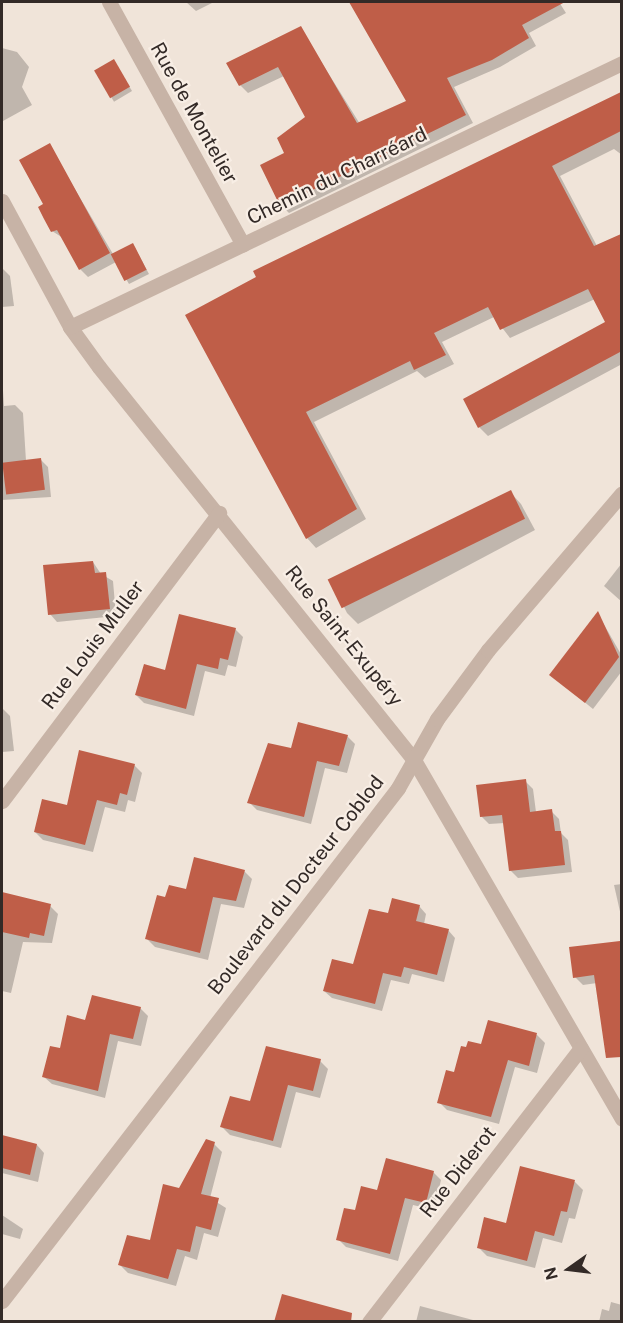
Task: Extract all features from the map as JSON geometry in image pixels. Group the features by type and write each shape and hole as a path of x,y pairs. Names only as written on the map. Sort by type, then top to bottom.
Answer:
{"street":[{"name":"Rue de Montelier","path":"109,2 243,244"},
{"name":"Chemin du Charréard","path":"70,327 621,63"},
{"name":"Rue Saint-Exupéry","path":"2,201 70,327 414,760 621,1119"},
{"name":"Boulevard du Docteur Coblod","path":"2,1301 392,796 437,719 488,650 621,493"},
{"name":"Rue Louis Muller","path":"2,801 219,513"},
{"name":"Rue Diderot","path":"369,1322 581,1048"}],"building":[{"path":"349,2 565,2 522,25 529,38 492,60 447,78 466,115 280,206 260,165 284,153 277,138 305,117 278,67 239,86 226,63 301,26 357,123 406,101"},
{"path":"114,59 130,87 110,98 94,70"},
{"path":"621,92 621,131 552,166 594,246 621,234 621,355 620,352 478,428 463,399 605,322 588,289 500,330 488,307 434,333 446,355 414,370 410,361 306,412 357,509 306,539 185,315 256,277 253,271"},
{"path":"50,143 110,253 79,270 57,230 51,232 38,207 43,204 19,160"},
{"path":"133,243 147,270 124,281 111,254"},
{"path":"41,458 45,490 6,495 2,463"},
{"path":"511,490 525,519 342,608 328,579"},
{"path":"93,561 95,573 106,572 110,609 48,615 43,565"},
{"path":"598,611 619,657 585,703 549,675"},
{"path":"179,614 236,628 228,660 220,658 218,669 197,664 186,709 135,695 144,664 165,670"},
{"path":"298,722 348,735 339,766 317,761 304,817 247,803 268,743 291,748"},
{"path":"79,750 135,764 127,795 120,793 117,805 97,800 85,845 34,832 42,799 67,805"},
{"path":"526,779 530,812 552,809 555,831 561,831 565,865 509,871 502,815 480,817 476,785"},
{"path":"194,857 245,870 236,901 213,897 200,953 145,939 157,895 165,897 169,885 186,889"},
{"path":"2,892 51,904 44,936 30,933 29,938 2,932"},
{"path":"392,898 420,905 416,921 449,929 437,975 404,967 401,977 383,973 375,1004 323,991 332,959 353,964 369,909 388,913"},
{"path":"620,941 621,1057 606,1058 594,975 573,978 569,947"},
{"path":"92,995 141,1007 133,1039 110,1034 98,1091 42,1077 50,1046 60,1048 67,1015 85,1020"},
{"path":"488,1020 537,1033 529,1066 508,1060 491,1117 437,1103 446,1070 454,1072 461,1046 466,1047 468,1041 481,1044"},
{"path":"266,1046 321,1059 313,1091 288,1085 273,1141 220,1127 230,1096 250,1101"},
{"path":"2,1135 37,1144 30,1175 2,1168"},
{"path":"206,1139 215,1142 201,1194 219,1198 211,1230 196,1226 190,1252 177,1249 168,1279 118,1265 127,1235 150,1240 163,1184 179,1188"},
{"path":"386,1158 434,1171 426,1203 405,1198 390,1254 336,1240 344,1208 355,1210 361,1186 377,1190"},
{"path":"520,1166 575,1180 567,1212 561,1211 554,1236 535,1231 527,1261 477,1248 484,1217 506,1223"},
{"path":"282,1294 352,1313 351,1322 274,1322"}]}
